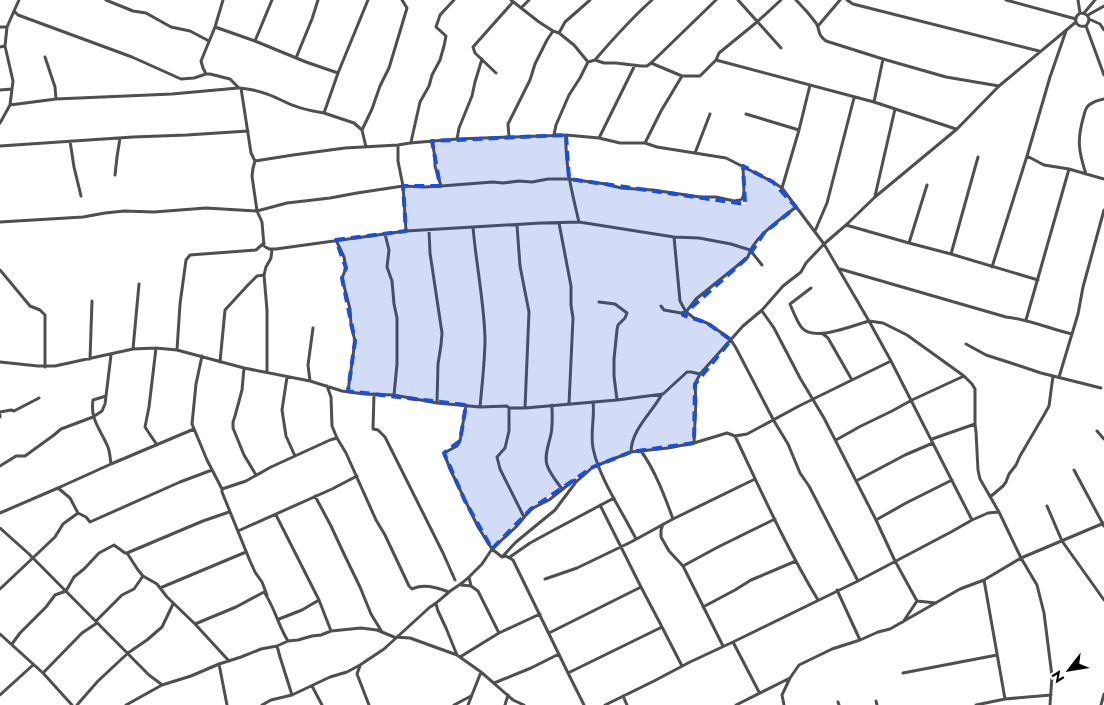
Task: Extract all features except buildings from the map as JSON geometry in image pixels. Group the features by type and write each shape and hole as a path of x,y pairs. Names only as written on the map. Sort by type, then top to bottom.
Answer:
{"street":[{"path":"0,124 10,105 13,81 5,46 7,28 18,0"},
{"path":"106,0 133,11 146,13 171,28 190,31 210,41"},
{"path":"206,74 202,68 201,61 215,28 223,0"},
{"path":"255,41 272,0"},
{"path":"296,58 318,0"},
{"path":"324,113 368,0"},
{"path":"366,147 362,130 389,68 407,8 402,0"},
{"path":"410,143 420,102 430,86 432,75 440,60 444,46 446,36 436,27 440,15 454,0"},
{"path":"521,8 529,0"},
{"path":"559,33 565,22 590,0"},
{"path":"554,135 556,125 569,95 588,62 595,60 611,40 652,0"},
{"path":"595,60 604,64 616,63 647,66 716,0"},
{"path":"738,0 781,48"},
{"path":"652,63 682,76 700,76 716,60 719,53 781,0"},
{"path":"796,0 818,26 820,36 826,41 946,77 999,86"},
{"path":"818,26 840,0"},
{"path":"847,0 853,4 1040,52"},
{"path":"1006,0 1076,21"},
{"path":"1078,0 1089,23 1086,26 1104,75"},
{"path":"1085,15 1095,0"},
{"path":"496,74 475,53 473,47 512,1 578,48 588,62"},
{"path":"1086,26 1078,26 1076,21 1077,15 1085,15 1104,6"},
{"path":"14,11 18,15 132,57 181,79 194,78 206,74 230,79 240,88 251,153 255,161 252,176 257,210 262,222 266,248 290,247 406,231 579,222 731,244 750,250 762,265"},
{"path":"1085,15 1100,24 1104,30"},
{"path":"694,443 695,384 700,374 743,326 762,310 783,286 801,272 806,263 824,244 875,197 957,129 999,86 1076,21"},
{"path":"0,27 7,28"},
{"path":"215,28 255,41 338,73"},
{"path":"992,267 1066,30"},
{"path":"509,137 508,124 530,80 535,64 553,31"},
{"path":"0,47 5,46"},
{"path":"45,57 55,87 56,99"},
{"path":"457,139 482,59"},
{"path":"874,102 883,59"},
{"path":"716,60 895,108 957,129"},
{"path":"600,138 635,65"},
{"path":"645,144 661,111 682,76"},
{"path":"782,188 810,85"},
{"path":"10,105 56,99 172,94 247,88 261,91 281,101 310,111 324,113 354,124 362,130"},
{"path":"0,90 12,89"},
{"path":"815,232 827,203 854,98"},
{"path":"1086,174 1078,140 1081,123 1088,105 1104,99"},
{"path":"875,197 895,108"},
{"path":"695,153 710,114"},
{"path":"746,114 799,130"},
{"path":"0,146 248,131"},
{"path":"566,135 569,179 579,222"},
{"path":"255,161 346,148 457,139 566,135 600,138 620,143 652,144 657,147 726,158 743,166 782,188 824,244 869,320 912,400 972,520"},
{"path":"115,175 120,138"},
{"path":"70,141 81,196"},
{"path":"432,141 435,166 441,186"},
{"path":"398,145 406,231"},
{"path":"1027,156 1044,165 1104,178"},
{"path":"951,254 978,157"},
{"path":"0,222 83,217 124,211 154,212 206,208 257,210 287,203 403,186 424,187 492,182 532,182 548,179 569,179 621,188 716,197 734,201 742,199 744,194 743,166"},
{"path":"1026,320 1070,170"},
{"path":"909,243 926,185"},
{"path":"661,306 664,310 686,312 696,299 748,257 750,250 764,233 796,207"},
{"path":"1059,377 1078,314 1083,287 1104,210"},
{"path":"560,223 571,286 573,318 569,404"},
{"path":"517,225 520,266 529,312 526,408"},
{"path":"846,225 1038,280"},
{"path":"473,227 485,338 480,407"},
{"path":"429,230 430,253 442,333 438,364 437,403"},
{"path":"385,234 389,250 387,266 392,281 397,318 397,364 394,395"},
{"path":"674,237 680,302 686,312 694,318 713,326 731,340 788,444 800,473 809,486 858,581"},
{"path":"336,240 344,257 346,268 342,278 350,309 355,341 348,391"},
{"path":"177,350 180,304 186,260 190,255 256,250 264,244"},
{"path":"267,372 267,310 264,275 271,258 272,249"},
{"path":"0,270 30,306 40,310 45,315 45,367"},
{"path":"840,270 1072,334"},
{"path":"220,362 225,310 257,276 264,275"},
{"path":"134,349 139,284"},
{"path":"811,288 790,304 802,328 808,333 822,334 869,320 883,323 907,335 964,376 975,389 975,424 980,479 1037,585 1044,613 1052,676 1050,705"},
{"path":"90,359 92,301"},
{"path":"599,302 615,304 626,313 625,318 618,325 614,359 617,400"},
{"path":"762,310 781,340 800,378 836,440 895,561 917,601"},
{"path":"310,381 308,365 313,328"},
{"path":"822,334 828,338 852,380"},
{"path":"966,344 986,355 1053,376 1101,388"},
{"path":"156,348 145,427 157,445"},
{"path":"0,362 45,367 64,365 134,349 156,348 177,350 244,368 364,394 394,395 437,403 480,407 507,406 509,408 526,408 663,394"},
{"path":"0,466 16,456 25,456 61,429 93,417 102,411 105,404 111,354"},
{"path":"202,356 196,384 192,424 222,489 229,512 246,552 267,595 264,592"},
{"path":"502,557 516,542 555,510 576,482 593,467 630,452 694,443 727,433 735,436 747,434 774,421 798,406 891,361"},
{"path":"244,368 242,390 233,428 244,455 256,475"},
{"path":"630,452 631,445 643,421 663,394 687,372 700,374"},
{"path":"836,440 912,400 964,376"},
{"path":"990,497 1006,482 1047,410 1053,376"},
{"path":"288,377 282,410 286,436 295,456"},
{"path":"327,386 331,397 332,426 409,586 412,589 415,586 424,586 440,588 450,592"},
{"path":"374,394 373,429 378,430 385,437 455,580"},
{"path":"106,396 93,400 91,410 98,429 108,447 111,464"},
{"path":"0,414 11,410 14,411 39,398"},
{"path":"593,402 592,435 598,465 636,539"},
{"path":"466,405 460,441 457,446 444,453 464,502 492,549 502,557 510,557 538,539 614,498"},
{"path":"552,406 553,420 546,463 562,489"},
{"path":"509,408 509,432 505,448 497,458 500,469 524,517"},
{"path":"856,481 932,441 975,424"},
{"path":"0,513 194,429"},
{"path":"1097,430 1104,439"},
{"path":"735,436 796,561 818,600"},
{"path":"222,489 246,481 271,467 337,438"},
{"path":"641,451 667,502 673,519"},
{"path":"58,488 70,498 78,513 86,517 90,522 180,482 212,470"},
{"path":"784,705 782,695 799,665 832,649 890,629 960,589 984,580 1022,558 1103,525 1074,470"},
{"path":"238,531 276,515 356,476"},
{"path":"545,579 577,568 755,479"},
{"path":"262,705 271,700 292,695 330,677 347,672 384,649 430,607 461,585 482,564 492,549 531,510 549,500 573,480 576,482"},
{"path":"876,520 952,480"},
{"path":"315,496 360,587 371,614 383,632"},
{"path":"600,506 682,666"},
{"path":"1047,506 1062,541 1104,600"},
{"path":"127,553 229,512"},
{"path":"605,705 858,581 972,520 988,513 999,512"},
{"path":"0,589 55,537 63,524 78,513"},
{"path":"276,515 319,600 331,631"},
{"path":"683,566 775,519"},
{"path":"664,524 661,530 661,537 669,551 683,566 723,646"},
{"path":"0,528 66,590 149,675 162,685"},
{"path":"12,644 20,632 56,595 66,590 74,577 99,554 114,545 124,553 127,553 143,576 157,584 167,597 229,661"},
{"path":"160,588 246,552"},
{"path":"510,557 584,705"},
{"path":"703,607 751,580 796,561"},
{"path":"43,673 82,632 96,622 122,595 134,589 143,576"},
{"path":"469,577 471,586"},
{"path":"984,580 1005,700"},
{"path":"461,585 471,586 478,591 499,633"},
{"path":"549,633 641,587"},
{"path":"837,590 860,640"},
{"path":"264,592 288,641"},
{"path":"195,624 236,607 264,592"},
{"path":"278,619 302,610 319,600"},
{"path":"917,601 937,603"},
{"path":"902,622 917,601"},
{"path":"77,705 98,681 128,653 162,627 173,603"},
{"path":"436,604 459,656"},
{"path":"459,656 499,633 540,614"},
{"path":"568,673 662,627"},
{"path":"126,705 162,685 261,649 331,631 361,628 410,638 459,656 513,700 524,705"},
{"path":"0,634 43,673 72,705"},
{"path":"734,642 759,692"},
{"path":"277,646 292,695"},
{"path":"494,683 559,654"},
{"path":"903,673 997,655"},
{"path":"219,664 227,705"},
{"path":"0,695 33,665"},
{"path":"360,665 357,674 369,705"},
{"path":"347,672 357,674"},
{"path":"468,705 480,672"},
{"path":"736,705 790,678"},
{"path":"312,686 322,705"},
{"path":"1102,705 1104,694"},
{"path":"505,705 508,695"},
{"path":"976,705 1051,695"},
{"path":"454,705 472,696"},
{"path":"623,696 627,705"}],"highlighted area":[{"path":"566,135 569,179 745,204 743,166 773,182 796,207 764,233 748,257 683,315 707,323 731,340 695,384 694,443 631,452 593,467 531,509 492,549 465,501 444,453 460,441 466,405 348,391 355,341 342,278 346,268 336,240 406,231 403,186 440,186 432,141"}]}
